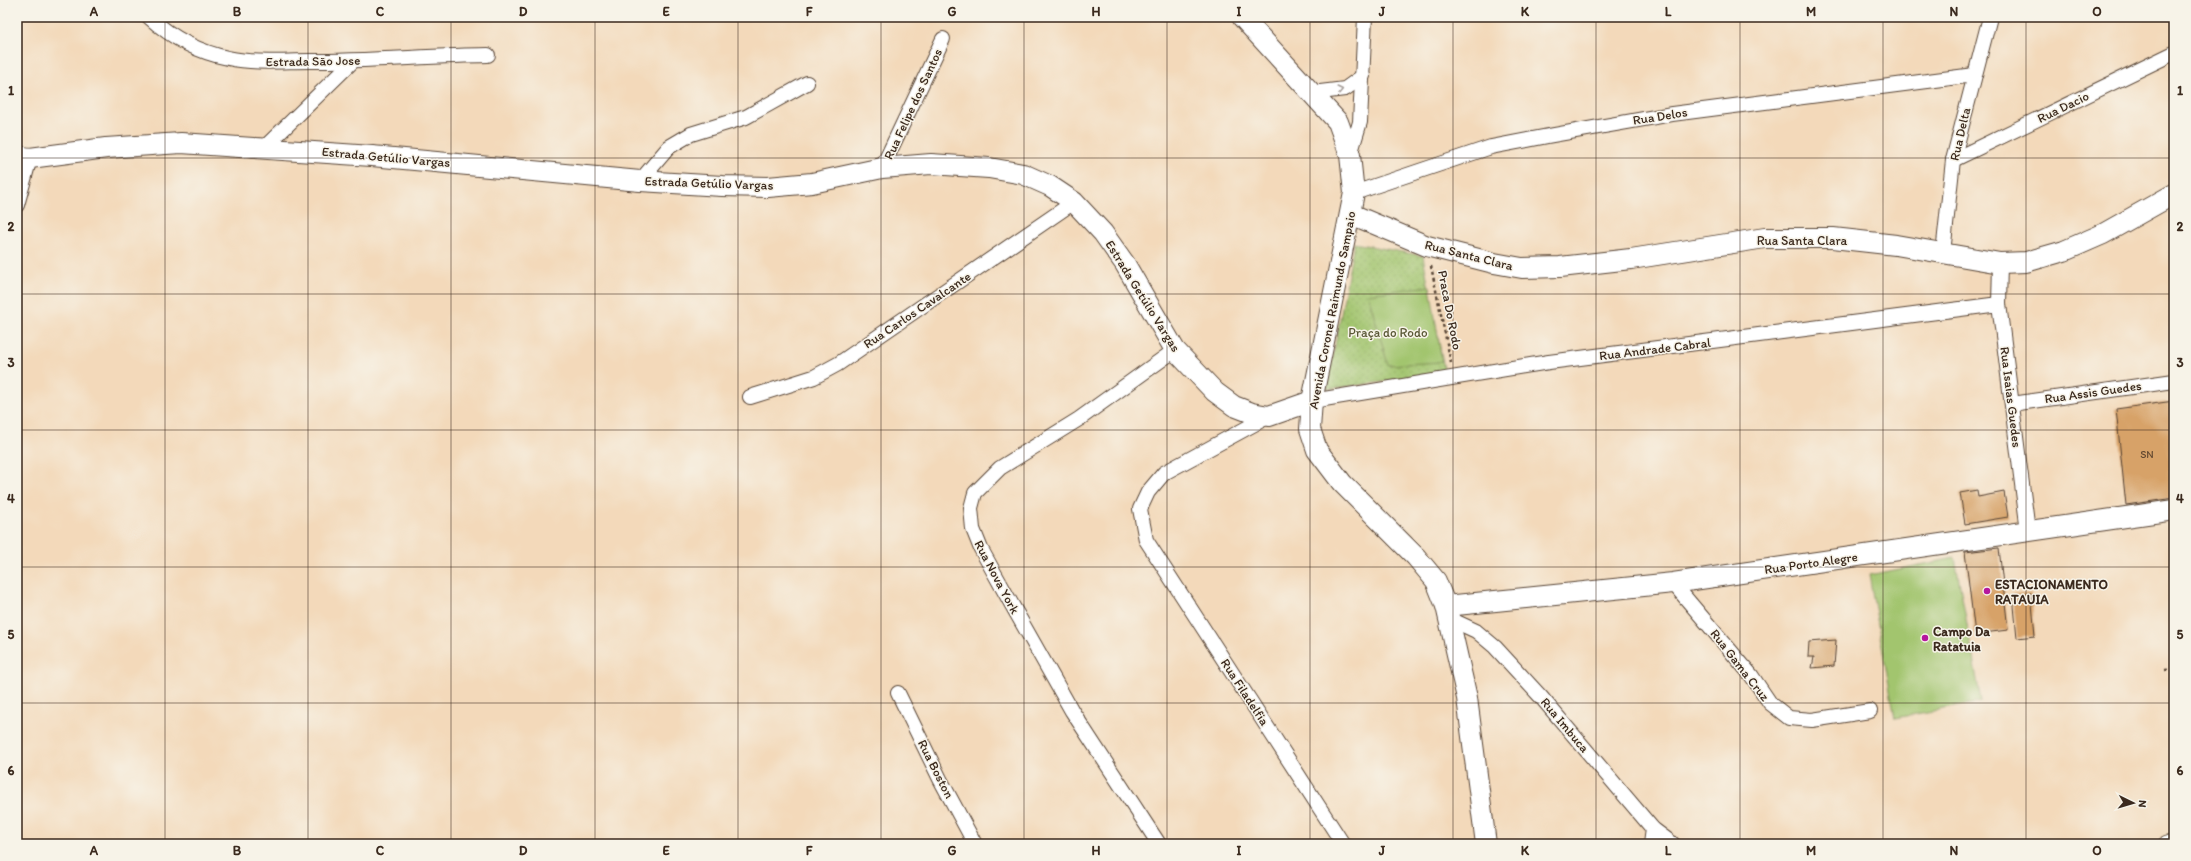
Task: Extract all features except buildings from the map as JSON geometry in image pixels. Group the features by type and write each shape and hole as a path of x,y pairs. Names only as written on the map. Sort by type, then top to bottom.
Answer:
{"main road":[{"name":"Avenida Coronel Raimundo Sampaio","path":"1242,17 1338,122 1350,155 1354,193 1351,214 1312,401 1310,429 1317,450 1342,482 1416,557 1436,581 1447,612 1467,698 1486,844"},
{"name":"Estrada Getúlio Vargas","path":"24,157 106,148 181,143 372,156 640,181 722,186 768,186 812,183 882,168 931,164 989,168 1023,174 1050,186 1074,202 1103,233 1125,264 1174,350 1215,392 1234,406 1252,413 1269,416"},
{"name":"Rua Santa Clara","path":"1351,214 1427,246 1494,263 1522,268 1560,267 1623,260 1765,238 1833,238 1943,253 2000,263 2026,262 2064,251 2103,234 2174,194"},
{"path":"1269,416 1312,401"},
{"name":"Rua Porto Alegre","path":"1447,612 1674,583 2174,510"}],"street":[{"name":"Estrada Sāo Jose","path":"149,17 165,32 202,51 229,58 266,62 353,61 408,57 488,55"},
{"path":"1350,155 1360,122 1365,17"},
{"name":"Rua Delta","path":"1943,253 1953,160 1990,17"},
{"name":"Rua Felipe dos Santos","path":"882,168 943,39"},
{"name":"Rua Dacio","path":"1953,160 2174,53"},
{"path":"264,148 353,61"},
{"name":"Rua Delos","path":"1354,193 1491,147 1548,136 1672,114 1974,75"},
{"path":"1312,93 1345,89 1363,76"},
{"path":"640,181 669,147 685,138 746,117 808,83"},
{"path":"17,205 24,157"},
{"name":"Rua Carlos Cavalcante","path":"750,397 814,377 838,364 1074,202"},
{"name":"Rua Isaias Guedes","path":"2000,263 1999,304 2028,531"},
{"name":"Rua Andrade Cabral","path":"1312,401 1549,362 1999,304"},
{"name":"Rua Nova York","path":"1159,844 1072,711 1012,605 981,549 973,529 971,508 975,492 1000,468 1079,418 1174,350"},
{"name":"Rua Assis Guedes","path":"2012,404 2174,381"},
{"name":"Rua Filadelfia","path":"1269,416 1164,473 1148,492 1140,509 1146,540 1342,844"},
{"name":"Rua Gama Cruz","path":"1674,583 1751,675 1770,703 1789,718 1812,720 1870,711"},
{"name":"Rua Imbuca","path":"1447,612 1476,631 1495,647 1541,697 1653,829 1672,844"},
{"name":"Rua Boston","path":"898,693 940,779 975,844"},
{"path":"1651,844 1653,829"},
{"path":"2165,844 2174,841"}],"path":[{"name":"Praca Do Rodo","path":"1427,246 1454,378"},
{"path":"2165,670 2174,669"}],"green space":[{"name":"Praça do Rodo","path":"1354,243 1423,256 1445,374 1327,389"},
{"path":"1430,286 1442,362 1388,365 1368,294"},
{"name":"Campo Da Ratatuia","path":"1955,558 1981,702 1895,718 1869,575"}],"place":[{"name":"ESTACIONAMENTO RATAUIA","path":"1987,591"},
{"name":"Campo Da Ratatuia","path":"1925,638"}]}
